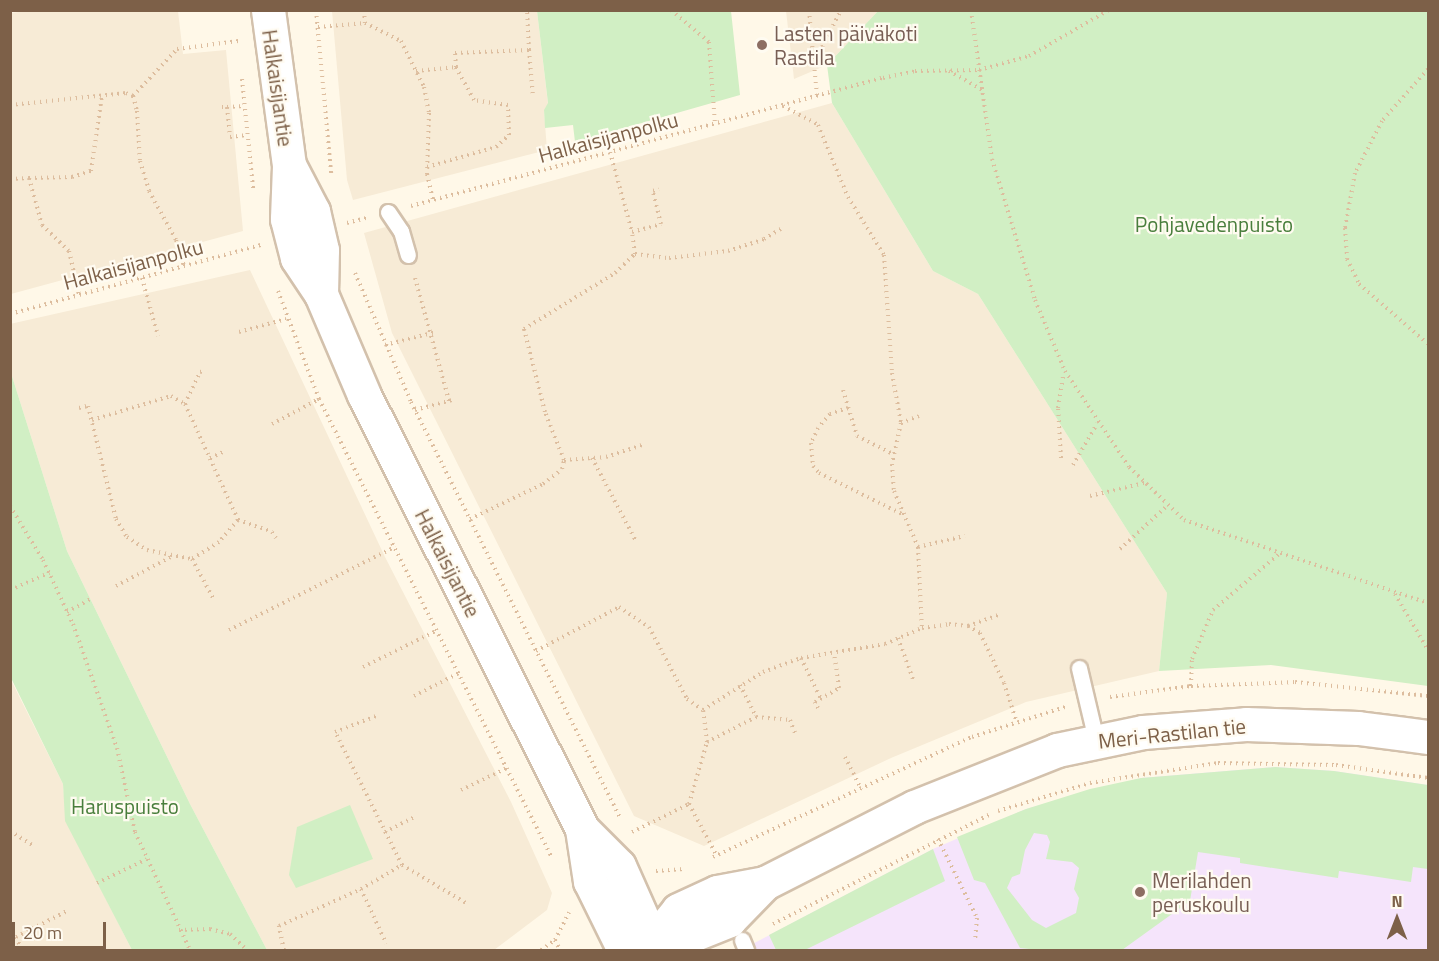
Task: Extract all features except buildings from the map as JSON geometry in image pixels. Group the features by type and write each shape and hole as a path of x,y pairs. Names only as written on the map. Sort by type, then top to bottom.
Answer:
{"street":[{"name":"Halkaisijantie","path":"268,10 289,165 313,211 322,250 321,294 364,395 582,829 590,881 640,943"},
{"name":"Meri-Rastilan tie","path":"640,943 678,910 717,892 765,883 926,802 1014,764 1096,740 1190,727 1246,724 1358,728 1428,737"},
{"name":"Meri-Rastilan tie","path":"640,943 695,934 729,920 765,883"}],"lane":[{"path":"388,212 401,231 408,255"},
{"path":"1079,668 1096,740"}],"path":[{"path":"316,10 332,175"},
{"path":"364,10 365,23"},
{"path":"527,10 533,96"},
{"path":"671,10 709,42 715,124"},
{"path":"809,10 817,96"},
{"path":"814,63 842,10"},
{"path":"971,10 979,70 985,92 992,159 1035,300 1065,371 1097,423 1145,483 1185,520 1395,594 1428,603"},
{"name":"Halkaisijanpolku","path":"340,225 883,78 915,71 979,70 1029,56 1109,10"},
{"path":"317,27 365,23 401,41 424,87 429,112 427,167 433,200"},
{"path":"133,96 177,48 238,41"},
{"path":"427,167 496,147 509,135 508,105 474,100 456,67 455,53 530,50"},
{"path":"416,71 456,67"},
{"path":"1428,69 1382,120 1355,173 1345,228 1347,259 1359,284 1428,344"},
{"path":"949,70 985,92"},
{"path":"10,105 126,93 133,96"},
{"path":"10,180 72,177 91,171 102,96"},
{"path":"133,96 146,181 176,240 184,266"},
{"path":"244,106 225,107 230,137 247,135"},
{"path":"782,106 818,125 848,197 884,255 891,373 902,409 893,454 894,491 918,547 922,628"},
{"path":"610,152 632,232 635,254"},
{"path":"29,178 42,225 69,251 80,295"},
{"path":"632,232 662,224 652,191 659,189"},
{"path":"635,254 669,258 728,251 764,239 784,227"},
{"name":"Halkaisijanpolku","path":"10,314 264,244"},
{"path":"470,519 543,484 562,469 564,460 545,412 524,328 615,273 635,254"},
{"path":"408,255 433,333 451,401 415,410"},
{"path":"352,262 385,345 415,410 633,842"},
{"path":"142,278 158,336"},
{"path":"239,332 286,319"},
{"path":"385,345 433,333"},
{"path":"185,404 195,380 205,371"},
{"path":"1061,458 1058,408 1065,371"},
{"path":"170,390 171,396"},
{"path":"843,390 857,436 893,454"},
{"path":"92,420 171,396 185,404 238,520 272,532 276,538"},
{"path":"272,424 320,399"},
{"path":"79,408 88,406 116,519 134,541 147,550 172,557 192,559 219,542 238,520"},
{"path":"848,408 830,414 818,428 811,443 813,466 819,473 903,514"},
{"path":"901,423 919,416"},
{"path":"1073,465 1097,423"},
{"path":"564,460 592,458 645,444"},
{"path":"210,458 223,452"},
{"path":"592,458 636,541"},
{"path":"1090,496 1145,483"},
{"path":"1120,549 1168,505"},
{"path":"10,506 49,573 67,612 117,748 135,832 190,951"},
{"path":"10,518 18,521"},
{"path":"918,547 965,536"},
{"path":"229,630 395,547"},
{"path":"1191,686 1192,659 1213,610 1280,554"},
{"path":"116,586 172,557"},
{"path":"192,559 213,598"},
{"path":"10,590 49,573"},
{"path":"303,584 306,591"},
{"path":"1395,594 1428,650"},
{"path":"67,612 92,598"},
{"path":"536,651 619,608 649,627 687,699 703,710 707,742 689,804 717,856"},
{"path":"703,710 740,685 801,658 834,654 898,638 922,628 968,626 998,615"},
{"path":"968,626 980,633 1004,683 1016,721"},
{"path":"363,667 438,630"},
{"path":"898,638 913,679"},
{"path":"818,708 815,702 839,688 834,654"},
{"path":"801,658 821,699"},
{"path":"414,696 459,673"},
{"path":"740,685 756,717"},
{"path":"1422,695 1428,690"},
{"path":"376,716 334,732 402,865 466,903"},
{"path":"707,742 756,717 790,720 795,733"},
{"path":"845,757 861,789"},
{"path":"744,946 938,839 1025,801 1140,772 1274,762 1336,765 1428,778"},
{"path":"461,790 507,768"},
{"path":"628,834 689,804"},
{"path":"385,832 415,817"},
{"path":"10,831 34,846"},
{"path":"938,839 977,918 975,941"},
{"path":"97,883 147,859"},
{"path":"284,951 279,926 361,889 402,865"},
{"path":"651,870 686,869"},
{"path":"361,889 386,943"},
{"path":"541,951 555,940 569,910 576,905"},
{"path":"22,951 13,936 67,911"},
{"path":"179,930 210,929 230,934 247,951"},
{"path":"555,940 560,951"}],"shaded area":[{"path":"33,10 178,11 183,54 226,50 243,231 11,294 11,13"},
{"path":"332,11 537,11 548,104 544,111 547,150 353,200 347,180"},
{"path":"786,11 878,11 827,65 794,79"},
{"path":"832,103 933,271 978,294 1167,593 1159,671 1026,702 891,758 704,846 634,816 392,333 364,233"},
{"path":"250,270 385,557 511,802 552,893 547,910 494,950 267,950 190,804 67,551 11,373 10,324"},
{"path":"10,678 63,784 66,821 132,950 11,950"},
{"name":"Merilahden peruskoulu","path":"1275,767 1334,771 1428,785 1428,950 741,950 933,849 1026,809 1141,778"}],"green space":[{"path":"537,11 731,11 740,95 575,142 573,125 545,128 544,110 548,103"},
{"name":"Pohjavedenpuisto","path":"878,11 1428,11 1428,686 1271,665 1159,671 1167,593 978,294 933,271 832,103 827,65"},
{"name":"Haruspuisto","path":"11,373 67,551 190,804 267,950 132,950 65,821 63,784 11,678"},
{"path":"1275,767 1334,771 1428,785 1428,869 1413,867 1411,882 1339,871 1338,878 1240,863 1240,858 1198,852 1190,901 1122,950 1020,948 985,883 974,880 957,837 1026,809 1090,789 1141,778","holes":["1034,833 1047,835 1050,842 1046,859 1072,862 1079,868 1074,889 1079,898 1076,913 1046,928 1032,920 1007,888 1012,877 1020,874 1025,850"]},
{"path":"350,805 373,859 296,888 289,875 297,827"},
{"path":"933,849 945,881 805,950 776,950 769,935"}],"place":[{"name":"Lasten päiväkoti Rastila","path":"762,45"},
{"name":"Merilahden peruskoulu","path":"1140,892"}]}
